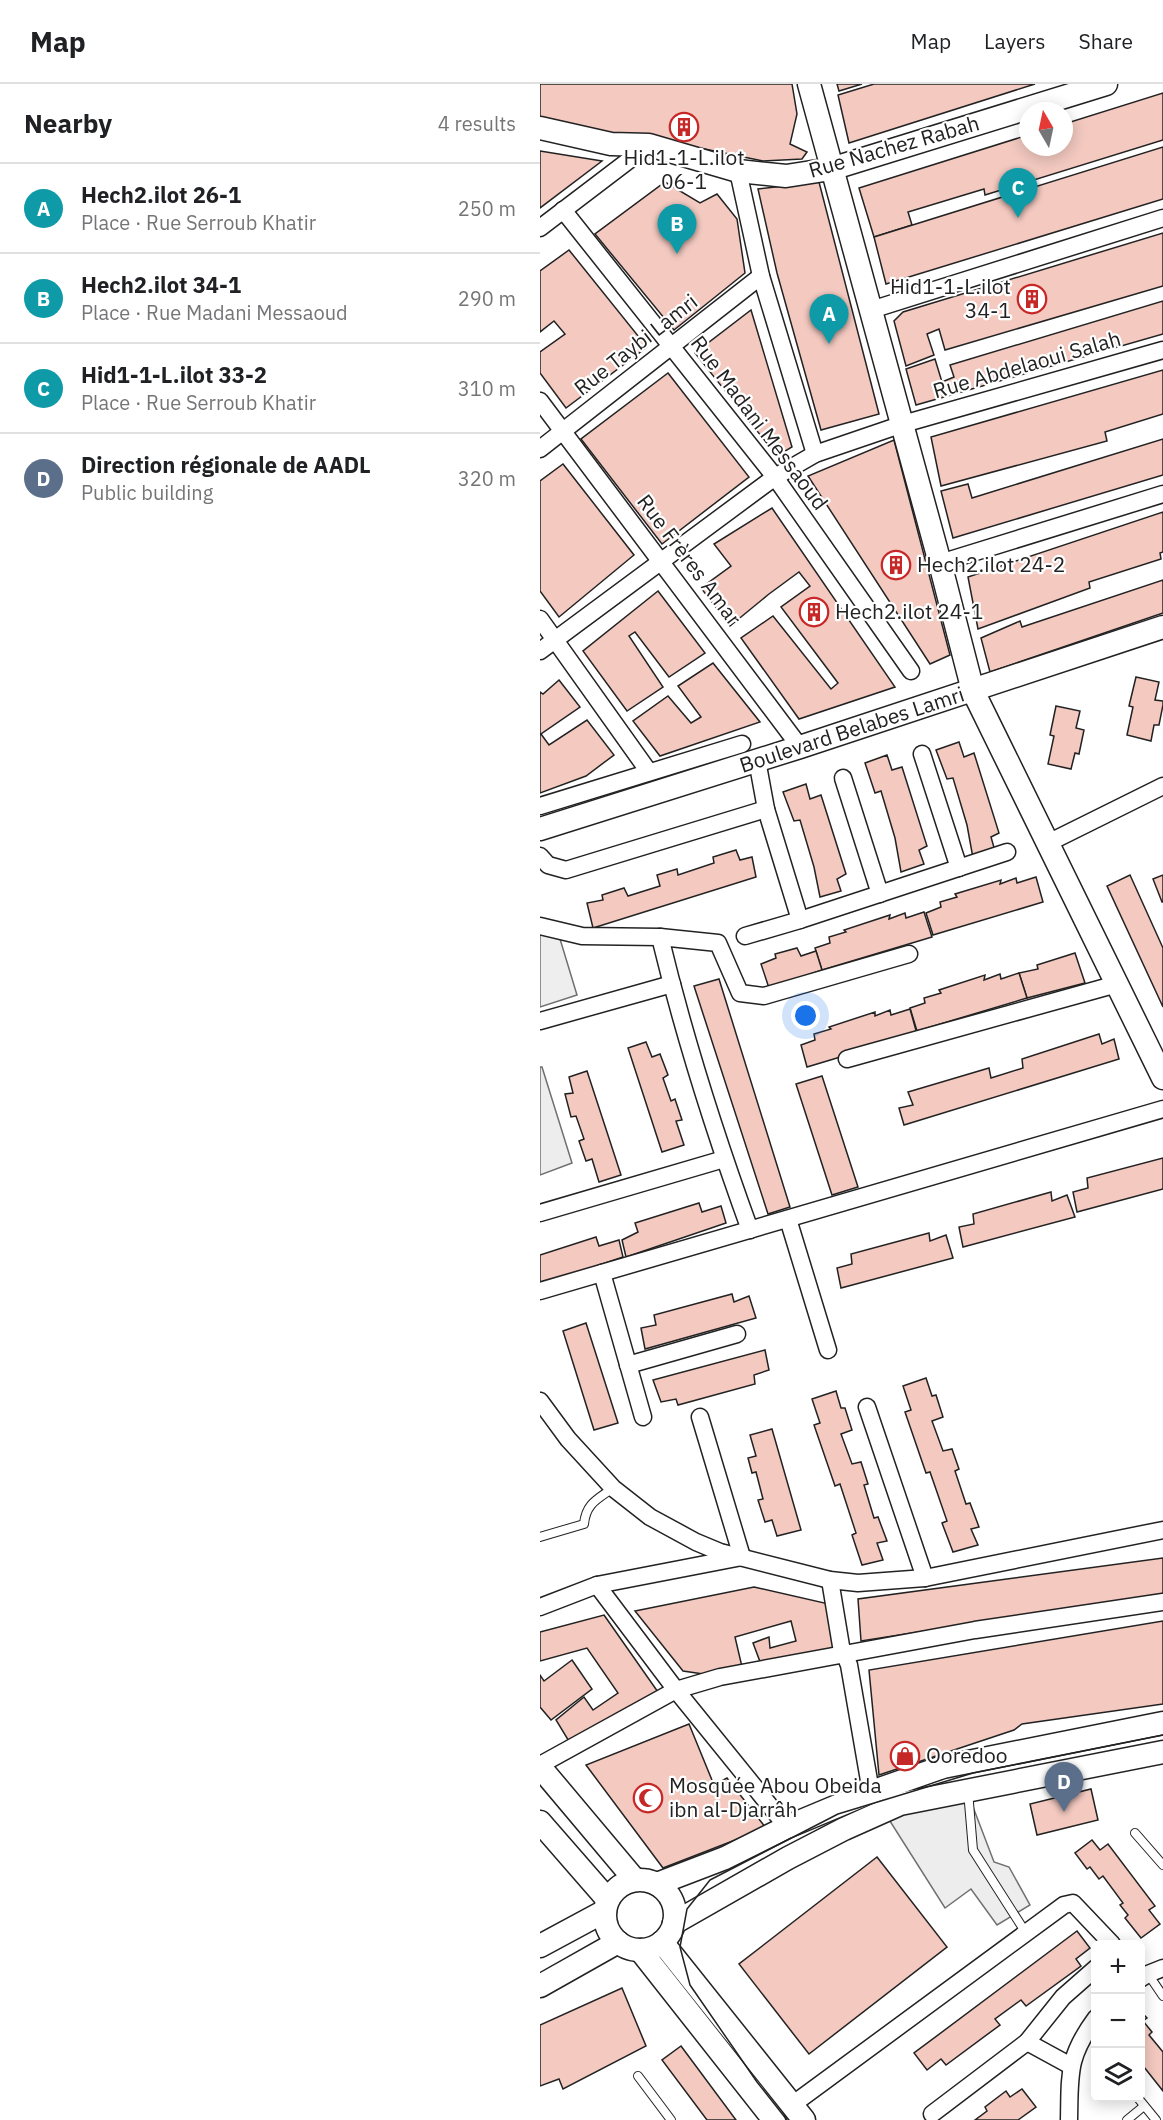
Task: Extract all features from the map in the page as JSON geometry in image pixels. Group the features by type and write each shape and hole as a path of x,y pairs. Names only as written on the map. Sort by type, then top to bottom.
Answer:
{"street":[{"path":"809,84 903,424 973,691 1163,1078"},
{"name":"Rue Nachez Rabah","path":"540,128 611,144 649,144 738,171 786,176 831,169 1106,84"},
{"path":"540,228 649,144"},
{"path":"738,171 761,276 815,454"},
{"name":"Rue Madani Messaoud","path":"562,210 775,477 911,671"},
{"path":"871,310 1163,218"},
{"name":"Rue Taybi Lamri","path":"540,449 761,276"},
{"name":"Rue Abdelaoui Salah","path":"540,651 775,477 815,454 903,424 1163,350"},
{"name":"Rue Frères Amar","path":"540,401 801,747"},
{"path":"940,563 1163,494"},
{"path":"540,619 649,772"},
{"name":"Boulevard Belabes Lamri","path":"540,829 801,747 1163,627"},
{"path":"540,806 742,744"},
{"path":"922,754 959,868"},
{"path":"757,760 766,809 800,920"},
{"path":"843,778 880,894"},
{"path":"1048,843 1163,786"},
{"path":"540,856 548,864 566,870 766,809"},
{"path":"745,936 1007,852"},
{"path":"540,926 582,936 660,937 718,943 740,993 764,996 909,954"},
{"path":"660,937 724,1158 750,1230"},
{"path":"540,1021 672,984"},
{"path":"847,1059 1117,984"},
{"path":"540,1292 1163,1109"},
{"path":"540,1213 724,1158"},
{"path":"788,1219 828,1350"},
{"path":"602,1274 643,1417"},
{"path":"628,1365 737,1334"},
{"path":"540,1401 568,1438 613,1488 650,1517 720,1552 830,1580 858,1583 925,1578 1163,1530"},
{"path":"867,1407 925,1578"},
{"path":"700,1417 742,1557"},
{"path":"540,1607 597,1585 742,1557"},
{"path":"830,1580 841,1646 849,1665 871,1792"},
{"path":"597,1585 676,1690 787,1827"},
{"path":"635,1880 540,1766 676,1690 720,1677 845,1653 975,1630 1163,1602"},
{"path":"657,1884 725,1858 787,1827 871,1792 943,1767 1163,1723"},
{"path":"541,1824 606,1905 606,1923 610,1934 628,1948 640,1950 651,1948 668,1933 788,1858 900,1804 1163,1752"},
{"path":"540,1946 606,1905 615,1890 624,1883 635,1880 647,1880 666,1891 675,1912 668,1933"},
{"path":"668,1933 798,2112 1064,1905 1073,1903 1108,1940"},
{"path":"540,1986 618,1942"},
{"path":"640,1950 774,2120"},
{"path":"932,2114 1027,2042 1063,1997 1091,1972"},
{"path":"1070,2120 1071,2066 1081,2039 1091,2024"},
{"path":"1027,2042 1071,2066"}],"lane":[{"path":"540,1537 584,1524 585,1512 593,1502 613,1488"},
{"path":"968,1790 973,1850 1026,1933"},
{"path":"1135,1833 1163,1864"},
{"path":"1150,1974 1163,1996"},
{"path":"638,2076 671,2120"},
{"path":"1141,2102 1155,2120"},
{"path":"1127,2120 1144,2106"}],"shaded area":[{"path":"557,929 577,995 540,1007 540,935"},
{"path":"540,1067 542,1067 572,1163 540,1175"},
{"path":"970,1799 994,1862 1009,1867 1030,1905 997,1925 971,1889 945,1908 888,1818"}],"building":[{"name":"Hid1-1-L.ilot 06-1","path":"540,84 792,84 797,114 790,144 807,152 802,159 763,161 656,139 606,135 540,119"},
{"path":"837,84 862,84 839,91"},
{"path":"874,84 1035,84 849,143 838,95"},
{"path":"1163,93 1163,140 985,195 984,189 908,212 912,225 874,237 859,188 1019,138 1019,156 1073,156 1073,121"},
{"path":"1163,147 1163,199 886,284 874,237"},
{"path":"540,151 602,161 540,208"},
{"path":"665,182 700,203 717,194 737,219 745,273 674,330 595,234"},
{"path":"819,182 879,414 821,430 777,273 758,189"},
{"name":"Hid1-1-L.ilot 34-1","path":"1163,233 1163,286 945,350 939,329 927,334 934,355 906,366 894,321 903,312"},
{"path":"569,250 647,347 566,408 540,373 540,352 565,334 554,321 540,332 540,271"},
{"name":"Hid1-1-L.ilot 34-1","path":"1163,301 1163,334 916,405 906,369 935,359 942,382 954,377 950,365"},
{"path":"751,310 792,447 777,456 695,353"},
{"path":"1163,370 1163,414 1105,432 1107,441 941,486 931,437"},
{"path":"668,373 749,477 662,544 581,439"},
{"path":"1163,439 1163,475 953,538 941,491 968,484 972,498"},
{"name":"Hech2.ilot 24-2","path":"894,440 950,655 930,664 808,476"},
{"path":"563,464 634,555 559,617 540,591 540,481"},
{"name":"Hech2.ilot 24-1","path":"772,508 895,687 799,719 741,638 773,616 831,689 838,683 781,607 810,586 799,572 730,626 701,588 731,566 714,544"},
{"path":"1163,512 1161,559 1089,582 1090,588 978,629 968,577"},
{"path":"1163,580 1163,613 990,672 981,638 1020,621 1022,627"},
{"path":"658,591 705,653 669,677 635,632 629,636 663,687 627,711 583,651"},
{"path":"713,663 760,722 660,756 633,721 668,696 691,723 701,717 678,686"},
{"path":"1136,677 1159,682 1155,700 1163,701 1163,705 1159,725 1154,725 1151,741 1127,735 1133,707 1129,706"},
{"path":"559,680 580,707 541,734 549,745 587,720 614,755 586,776 540,793 540,692 543,694"},
{"path":"1056,706 1080,711 1076,728 1084,730 1079,754 1075,753 1071,769 1048,764 1054,736 1050,735"},
{"path":"959,742 964,757 974,753 999,833 991,837 995,851 973,858 967,825 953,778 947,779 936,750"},
{"path":"887,755 892,770 902,767 927,846 919,850 924,864 901,872 895,838 881,791 875,793 865,763"},
{"path":"806,784 810,799 821,795 846,874 837,879 841,891 820,897 800,820 794,821 783,792"},
{"path":"736,850 740,860 752,857 756,877 593,928 587,903 603,900 602,895 624,888 628,896 660,886 657,875 677,869 678,875 714,863 713,857"},
{"path":"1130,875 1163,948 1163,1007 1107,886"},
{"path":"1163,875 1163,902 1162,902 1153,879"},
{"path":"1036,877 1043,902 933,935 926,913 941,907 940,902 957,897 955,894 1001,880 1000,884 1016,878 1017,883"},
{"path":"924,912 932,937 822,970 815,948 830,943 829,937 890,915 889,919 905,913 906,918"},
{"path":"797,948 801,956 816,951 822,970 769,988 761,964 776,958 775,954"},
{"path":"1075,953 1085,983 1027,998 1019,973 1038,969 1037,965"},
{"path":"1019,973 1027,998 917,1031 910,1008 925,1003 924,998 941,993 939,990 985,975 984,980 1000,974 1001,979"},
{"path":"719,979 790,1207 768,1214 694,986"},
{"path":"910,1009 917,1034 807,1067 801,1045 815,1040 814,1034 875,1012 875,1016 890,1010 891,1015"},
{"path":"1099,1034 1102,1044 1114,1039 1119,1059 904,1125 899,1108 913,1105 908,1092 989,1068 991,1078 1023,1068 1022,1059"},
{"path":"646,1042 652,1057 660,1054 668,1075 663,1078 671,1101 675,1099 682,1120 676,1121 684,1145 662,1152 628,1048"},
{"path":"587,1071 621,1175 599,1182 592,1159 586,1161 579,1141 584,1139 576,1116 571,1117 565,1094 573,1093 569,1077"},
{"path":"822,1076 858,1187 832,1195 796,1084"},
{"path":"1163,1158 1163,1189 1077,1212 1073,1192 1088,1188 1087,1178"},
{"path":"1051,1192 1052,1201 1067,1195 1075,1217 963,1247 959,1227 974,1224 973,1214"},
{"path":"699,1203 702,1212 721,1206 726,1223 626,1257 622,1240 638,1232 635,1223"},
{"path":"929,1233 930,1241 946,1235 953,1258 841,1288 837,1268 852,1264 851,1254"},
{"path":"596,1237 599,1246 619,1240 623,1257 540,1285 540,1255"},
{"path":"732,1294 734,1302 749,1296 756,1318 645,1349 641,1328 656,1325 654,1315"},
{"path":"586,1323 618,1423 594,1430 563,1331"},
{"path":"765,1350 769,1370 754,1375 755,1384 678,1405 676,1399 661,1402 653,1380"},
{"path":"926,1378 932,1396 936,1395 943,1417 932,1421 943,1451 952,1449 959,1469 955,1471 966,1504 970,1503 979,1527 971,1529 978,1545 953,1552 942,1523 947,1521 930,1472 926,1473 905,1412 911,1410 903,1386"},
{"path":"836,1391 841,1408 845,1408 852,1430 841,1434 852,1464 861,1462 868,1484 864,1485 874,1518 878,1517 887,1541 877,1543 883,1560 862,1565 852,1535 856,1533 840,1484 835,1486 814,1425 820,1423 812,1399"},
{"path":"772,1429 801,1530 777,1536 772,1520 765,1522 758,1500 763,1499 756,1472 752,1473 748,1458 756,1456 750,1435"},
{"path":"1163,1558 1163,1594 861,1641 858,1599"},
{"path":"754,1587 829,1604 837,1650 762,1667 753,1643 769,1637 770,1648 796,1641 791,1621 735,1637 743,1671 710,1675 683,1671 635,1611"},
{"path":"604,1615 658,1692 570,1743 556,1720 584,1697 593,1710 618,1693 587,1648 540,1661 540,1632"},
{"path":"1163,1621 1163,1704 1022,1724 1014,1730 879,1775 869,1670"},
{"path":"572,1660 592,1689 551,1720 540,1707 540,1675 544,1681"},
{"path":"689,1724 714,1785 727,1778 766,1828 663,1868 586,1765"},
{"path":"1091,1789 1098,1820 1037,1835 1030,1804"},
{"path":"1092,1840 1100,1850 1108,1844 1155,1906 1149,1910 1160,1924 1141,1938 1125,1918 1128,1915 1120,1905 1123,1903 1103,1876 1099,1879 1090,1867 1087,1869 1075,1853"},
{"path":"877,1857 947,1947 809,2054 739,1964"},
{"path":"1077,1931 1090,1948 1076,1959 1081,1966 1026,2006 1021,2000 995,2019 1000,2025 946,2065 941,2059 927,2070 914,2053"},
{"path":"622,1988 646,2046 563,2089 559,2079 540,2086 540,2025"},
{"path":"1145,2023 1152,2032 1149,2035 1163,2052 1163,2091 1145,2068"},
{"path":"681,2046 736,2120 707,2120 662,2060"},
{"path":"1022,2089 1036,2107 1018,2120 975,2120 987,2111 985,2107 1006,2091 1010,2097"}],"tram line":[{"path":"787,2120 757,2082 690,1985 680,1947 687,1909 710,1880 838,1814 973,1773 1163,1735"}],"place":[{"name":"Hid1-1-L.ilot 06-1","path":"684,127"},
{"name":"Hid1-1-L.ilot 33-2","path":"1018,218"},
{"name":"Hech2.ilot 34-1","path":"677,254"},
{"name":"Hid1-1-L.ilot 34-1","path":"1032,299"},
{"name":"Hech2.ilot 26-1","path":"829,344"},
{"name":"Hech2.ilot 24-2","path":"896,565"},
{"name":"Hech2.ilot 24-1","path":"814,612"},
{"name":"Ooredoo","path":"905,1756"},
{"name":"Mosquée Abou Obeida ibn al-Djarrâh","path":"648,1798"},
{"name":"Direction régionale de AADL","path":"1064,1812"}]}
